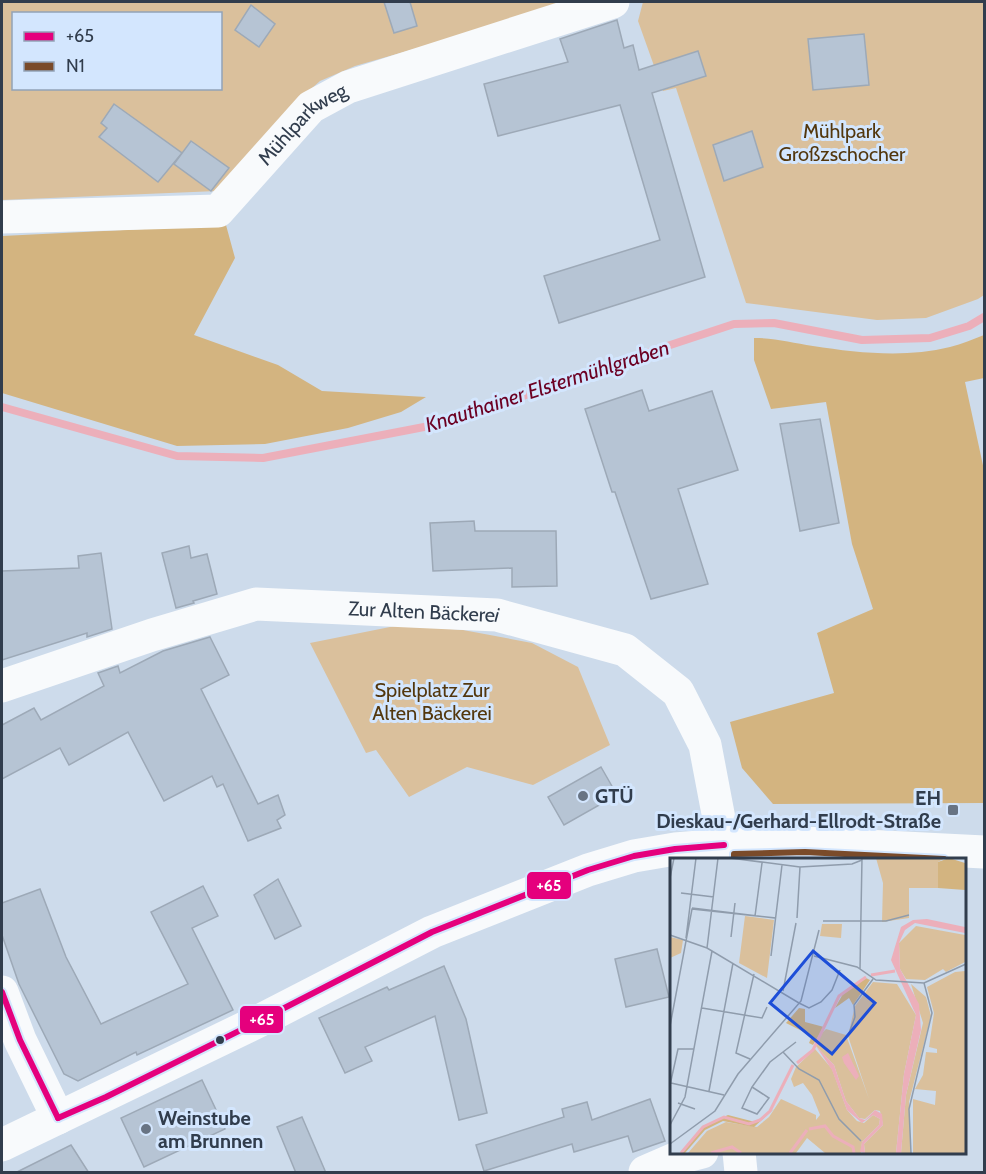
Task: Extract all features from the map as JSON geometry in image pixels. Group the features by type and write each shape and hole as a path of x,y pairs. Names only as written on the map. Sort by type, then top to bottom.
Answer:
{"street":[{"name":"Mühlparkweg","path":"2,217 218,211 311,107 348,87 613,2"},
{"name":"Zur Alten Bäckerei","path":"2,686 152,635 256,604 497,615 625,650 678,692 705,745 724,852"},
{"path":"2,1145 261,1020 432,932 579,873 634,856 675,849 724,852 805,843 984,852"},
{"path":"2,992 20,1040 58,1118"},
{"path":"645,1173 675,1158 698,1153"},
{"path":"740,1153 741,1173"}],"green space":[{"path":"2,2 578,2 355,66 320,81 302,97 217,191 2,200"},
{"name":"Mühlpark Großzschocher","path":"643,2 984,2 984,295 926,318 877,320 746,303 676,88 663,91 638,21"},
{"name":"Spielplatz Zur Alten Bäckerei","path":"400,625 463,630 532,643 578,667 610,745 533,785 467,767 409,797 376,750 366,753 310,643"}],"shaded area":[{"path":"226,225 235,258 194,335 278,365 322,391 426,397 401,412 348,428 265,444 177,446 2,393 2,236"},
{"path":"984,335 984,378 965,382 984,470 984,803 773,804 742,768 730,722 834,693 817,633 873,609 852,544 826,402 771,409 754,360 754,338 847,351 899,353 950,347"}],"building":[{"path":"384,2 410,2 417,26 394,33"},
{"path":"251,5 275,24 259,47 235,30"},
{"path":"617,20 624,48 633,45 639,70 698,51 706,76 652,93 705,277 559,323 544,276 660,240 620,105 498,136 484,84 568,62 560,39"},
{"path":"864,34 869,85 813,90 808,39"},
{"path":"114,104 182,153 158,182 99,137 107,128 101,123"},
{"path":"752,131 763,167 724,181 713,145"},
{"path":"191,141 229,168 211,191 174,164"},
{"path":"642,390 649,411 712,391 738,470 678,489 708,584 651,599 585,409"},
{"path":"820,419 839,523 800,531 780,424"},
{"path":"474,521 475,531 556,531 557,586 512,587 512,568 433,571 430,523"},
{"path":"189,546 191,558 207,554 217,594 176,608 162,553"},
{"path":"101,553 112,629 87,637 87,633 2,660 2,571 79,568 78,556"},
{"path":"210,637 229,675 201,689 258,804 278,795 285,815 277,820 281,828 248,841 223,784 217,787 212,776 164,801 128,732 69,765 60,748 2,779 2,725 34,708 41,720 104,686 98,673 118,666 120,673 163,651"},
{"name":"GTÜ","path":"601,767 617,795 564,825 548,797"},
{"path":"278,879 301,926 275,939 254,895"},
{"path":"203,886 218,916 192,928 233,1010 137,1055 136,1052 78,1081 64,1074 19,984 2,935 2,903 40,889 66,957 101,1024 188,984 151,912"},
{"path":"657,949 669,997 626,1007 615,959"},
{"path":"444,966 466,1019 487,1113 459,1120 435,1016 365,1047 372,1061 345,1073 319,1018 387,987 389,990"},
{"path":"202,1080 225,1129 144,1167 121,1118"},
{"path":"650,1099 665,1141 633,1152 628,1136 574,1152 572,1144 484,1171 476,1145 564,1117 562,1109 587,1102 592,1120"},
{"path":"302,1117 326,1173 296,1173 277,1127"},
{"path":"71,1145 89,1173 15,1173"}],"waterway":[{"name":"Knauthainer Elstermühlgraben","path":"2,407 177,456 263,458 424,427 510,401 570,378 734,324 774,323 862,340 930,338 969,326 984,317"}],"transit line":[{"name":"+65","path":"58,1118 106,1097 261,1020 432,932 588,870 634,856 675,849 724,845"},
{"name":"N1","path":"734,858 734,854 805,852 924,858"},
{"name":"+65","path":"2,992 20,1040 58,1118"}],"place":[{"name":"GTÜ","path":"583,796"},
{"name":"EH Dieskau-/Gerhard-Ellrodt-Straße","path":"953,810"},
{"name":"Weinstube am Brunnen","path":"146,1129"}]}
